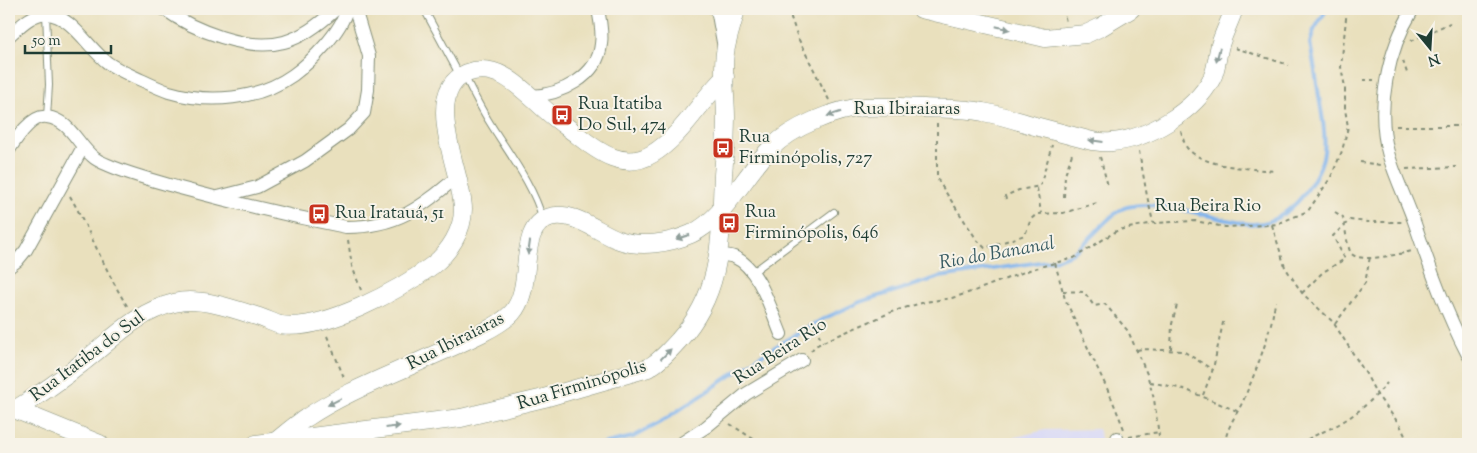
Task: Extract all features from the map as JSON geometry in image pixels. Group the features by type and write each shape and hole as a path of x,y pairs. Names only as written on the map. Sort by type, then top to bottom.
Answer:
{"main road":[{"path":"717,9 728,14 736,10"},
{"path":"921,9 1046,38 1086,34 1131,9"},
{"name":"Rua Ibiraiaras","path":"298,432 314,413 350,394 461,343 505,319 520,301 525,286 528,246 531,234 543,220 550,217 567,217 591,225 617,240 629,243 652,244 666,242 694,233 722,209 755,166 775,144 794,130 814,121 836,113 862,107 936,108 983,112 1096,142 1111,142 1136,136 1182,113 1203,92 1213,76 1221,44 1234,9"},
{"path":"725,54 736,10"},
{"name":"Rua Firminópolis","path":"256,444 275,442 298,432 320,441 461,418 506,408 648,368 658,362 697,317 706,302 713,280 718,255 722,209 726,118 725,54"},
{"path":"462,75 478,70 509,78 532,96 547,112 592,147 622,161 637,160 651,155 669,140 709,92 725,77"},
{"name":"Rua Itatiba do Sul","path":"12,408 83,362 136,319 151,310 176,302 191,300 232,309 281,325 321,322 366,304 434,264 449,249 459,228 463,209 447,136 445,109 451,86 462,75"},
{"path":"695,111 725,99"},
{"path":"12,408 100,444"},
{"path":"314,413 320,441"}],"street":[{"path":"164,9 195,27 233,40 257,44 285,42 320,23 336,9"},
{"path":"9,36 32,19 47,11 70,25 106,62 116,68 167,92 194,98 215,99 247,95 282,82 308,62 323,46 344,18 347,9"},
{"path":"216,198 257,187 305,161 350,129 364,113 368,90 368,56 355,9"},
{"path":"532,96 544,96 557,92 580,80 592,66 599,55 602,44 598,9"},
{"name":"Rua Firminópolis","path":"717,9 725,54"},
{"path":"1413,9 1405,21 1393,50 1386,80 1384,126 1389,154 1415,222 1422,247 1468,355"},
{"path":"9,150 23,130 31,123 36,119 48,116 64,125 93,158 124,172 216,198 346,227 379,225 411,212 428,201 457,177"},
{"path":"9,267 26,250 83,148"},
{"path":"718,255 733,256 743,262 753,272 781,334"},
{"name":"Rua Beira Rio","path":"680,444 720,416 746,394 802,360"}],"lane":[{"path":"424,9 490,123 524,176 543,220"},
{"path":"47,11 48,116"},
{"path":"753,272 834,212"}],"path":[{"path":"788,9 798,38 836,113"},
{"name":"Rua Beira Rio","path":"802,360 815,346 894,311 925,302 974,292 1032,269 1074,258 1118,230 1154,223 1195,221 1225,227 1273,225 1308,211 1331,177 1342,151 1348,127 1344,109 1345,87 1341,66 1347,9"},
{"path":"1393,50 1450,23"},
{"path":"1221,44 1289,65"},
{"path":"936,108 937,176 939,182 982,246 987,248 1014,237 1025,235 1031,219 1036,214 1063,213 1097,203"},
{"path":"1175,117 1187,148 1198,157 1226,165 1274,171"},
{"path":"1384,126 1468,126"},
{"path":"1006,199 1005,196 1019,190 1037,188 1041,183 1055,131"},
{"path":"1136,136 1154,223"},
{"path":"1064,197 1065,175 1078,137"},
{"path":"1096,142 1108,186"},
{"path":"1360,162 1378,164 1394,169 1456,168"},
{"path":"65,182 116,288 136,319"},
{"path":"1037,188 1041,213"},
{"path":"1335,212 1343,217 1352,254 1357,257 1392,257 1422,247"},
{"path":"1302,293 1323,272 1345,259 1333,236 1350,220 1415,222"},
{"path":"1273,225 1285,267 1302,293 1335,325 1377,395 1400,425 1408,444"},
{"path":"346,227 352,266 366,304"},
{"path":"1335,325 1365,283 1370,257"},
{"path":"1055,263 1065,299 1111,397 1121,440 1159,434 1150,382 1128,331 1105,304 1094,306 1084,292 1063,290"},
{"path":"1225,444 1226,437 1252,380 1271,326 1272,312 1276,301"},
{"path":"1171,350 1172,324 1177,305"},
{"path":"1203,396 1213,370 1224,318"},
{"path":"810,320 823,342"},
{"path":"321,322 350,394"},
{"path":"1136,350 1183,351 1213,370"},
{"path":"1150,382 1184,389 1237,411"},
{"path":"1302,444 1308,439 1341,423 1377,395 1387,382"},
{"path":"720,416 747,437 761,444"}],"shaded area":[{"path":"1098,429 1103,444 995,444 1007,439 1045,430"}],"waterway":[{"name":"Rio do Bananal","path":"602,444 633,437 664,420 763,354 823,319 860,302 940,277 1062,258 1076,251 1113,215 1127,207 1157,205 1251,224 1268,222 1278,217 1292,207 1302,196 1312,182 1323,159 1325,146 1324,128 1310,43 1314,30 1327,9"}],"place":[{"name":"Rua Itatiba Do Sul, 474","path":"562,115"},
{"name":"Rua Firminópolis, 727","path":"723,148"},
{"name":"Rua Iratauá, 51","path":"319,214"},
{"name":"Rua Firminópolis, 646","path":"729,223"}]}
